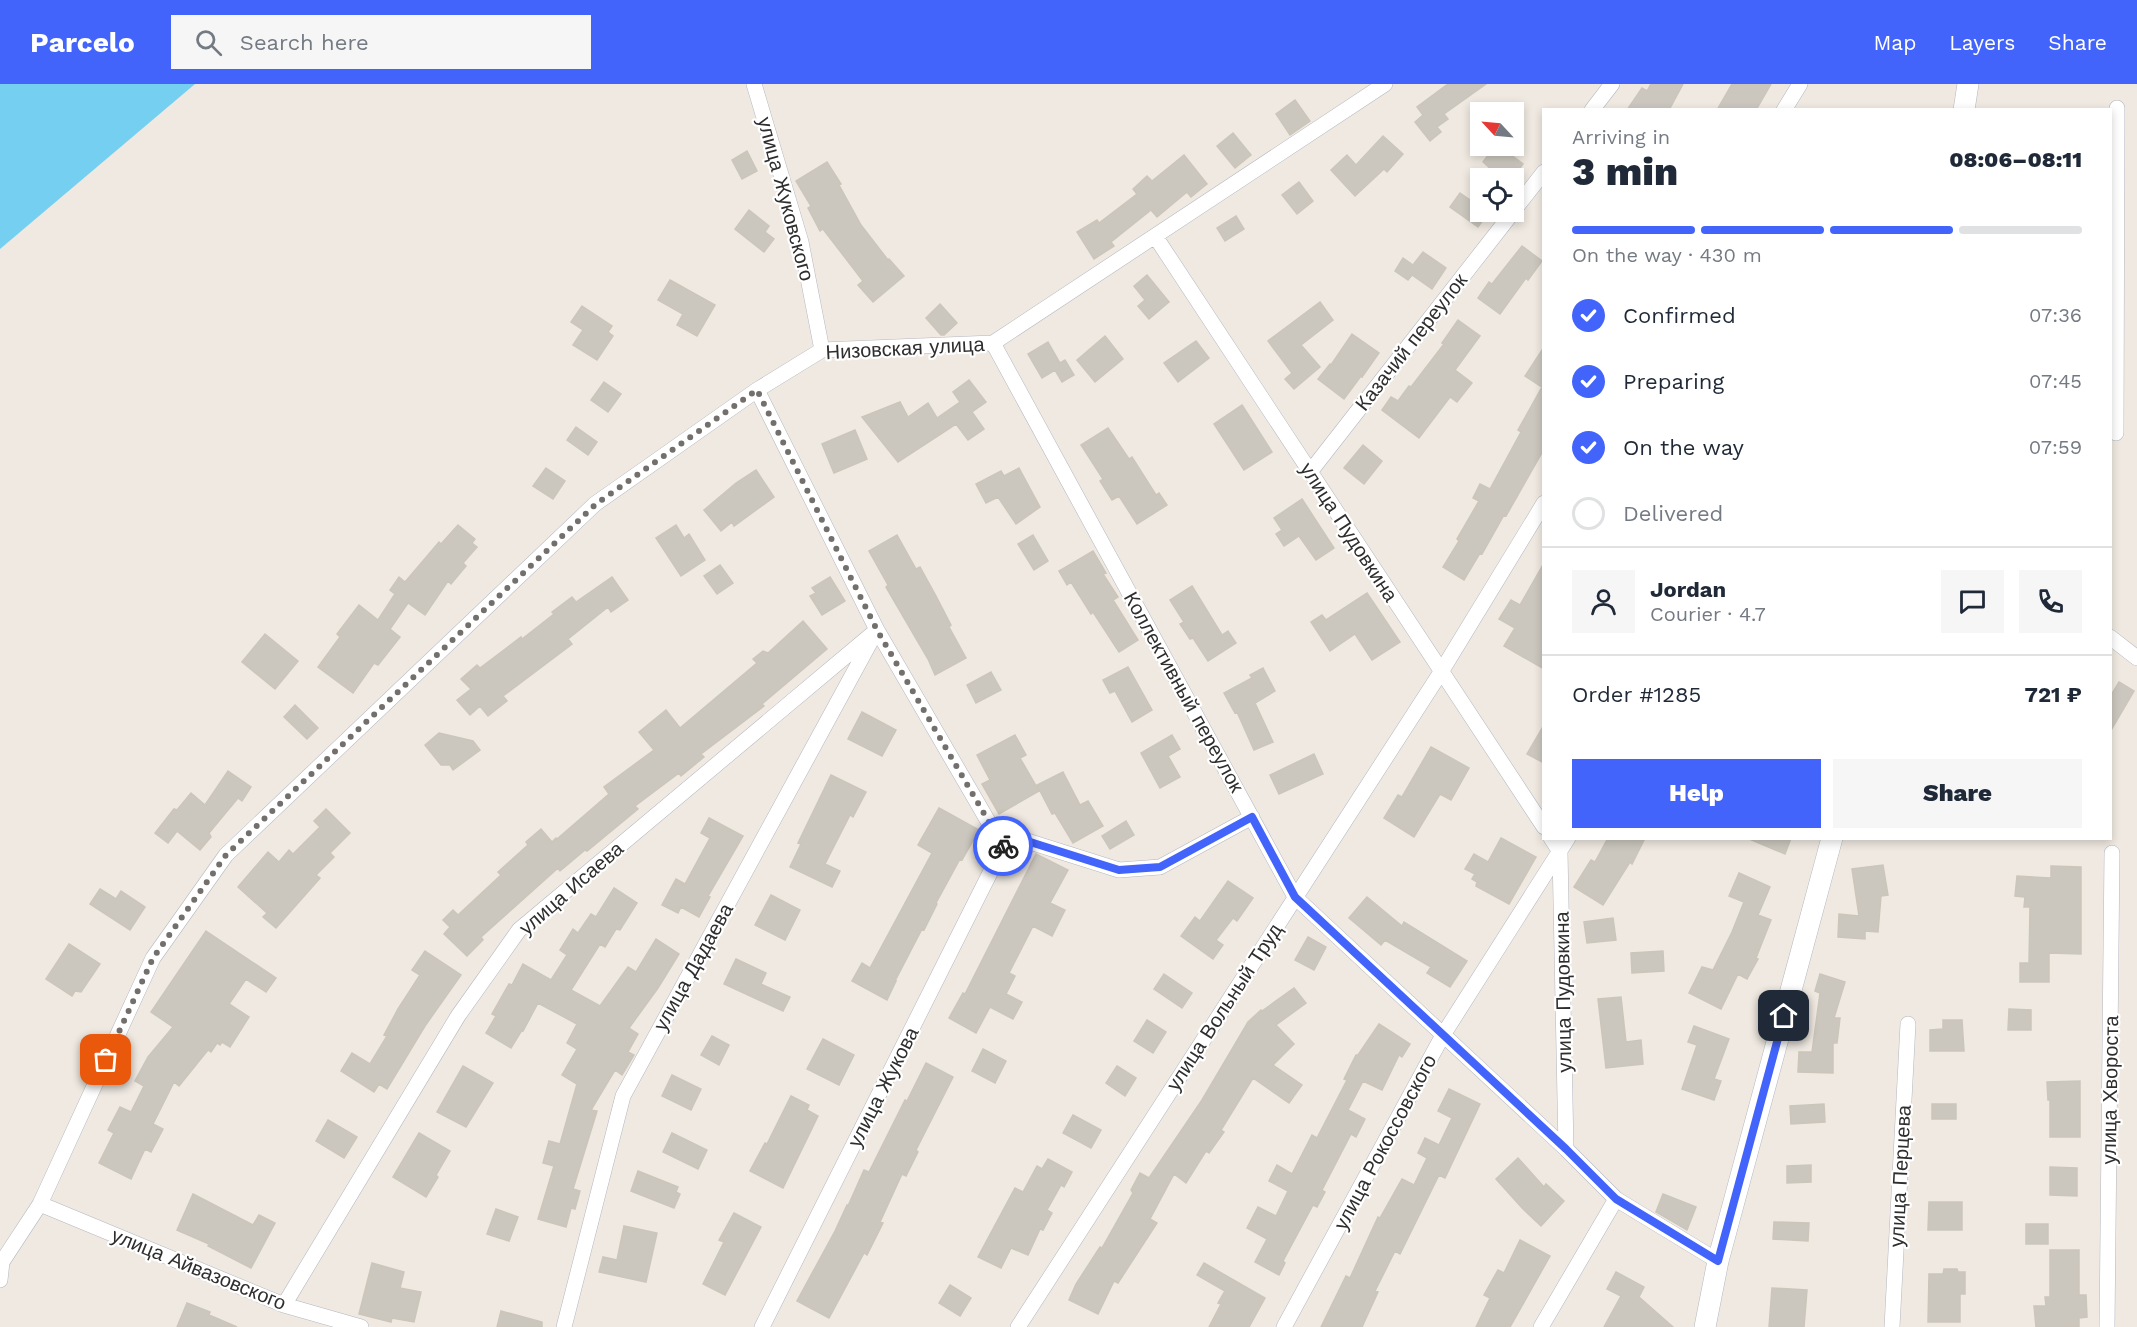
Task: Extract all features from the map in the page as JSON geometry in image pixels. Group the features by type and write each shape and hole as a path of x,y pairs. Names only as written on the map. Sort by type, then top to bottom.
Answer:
{"main road":[{"path":"1964,108 1968,84"},
{"path":"1706,1327 1718,1261 1831,840"}],"street":[{"name":"улица Жуковского","path":"754,84 801,242 822,351"},
{"name":"Низовская улица","path":"0,1280 2,1262 40,1203 153,958 226,855 596,504 757,390 822,351 993,343 1385,84"},
{"path":"1594,108 1612,84"},
{"path":"1785,108 1800,84"},
{"path":"2116,433 2113,334 2117,108"},
{"name":"Казачий переулок","path":"1524,197 1542,175"},
{"name":"Казачий переулок","path":"1310,472 1504,222"},
{"name":"улица Пудовкина","path":"1155,236 1542,824"},
{"name":"Коллективный переулок","path":"993,343 1295,897 1566,1149 1616,1199 1718,1261"},
{"path":"757,390 877,630 1003,847 1027,841 1119,870 1160,867 1252,817"},
{"name":"улица Вольный Труд","path":"1018,1327 1441,672 1542,506"},
{"name":"улица Исаева","path":"284,1305 459,1016 519,930 877,630"},
{"name":"улица Дадаева","path":"564,1327 622,1096 877,630"},
{"path":"2112,639 2137,658"},
{"path":"1552,840 1560,852"},
{"name":"улица Рокоссовского","path":"1284,1327 1443,1035 1567,840"},
{"name":"улица Жукова","path":"762,1327 1003,847"},
{"name":"улица Пудовкина","path":"1560,852 1566,1149"},
{"name":"улица Хвороста","path":"2107,1327 2112,853"},
{"name":"улица Перцева","path":"1892,1327 1908,1024"},
{"path":"1541,1327 1616,1199"},
{"name":"улица Айвазовского","path":"40,1203 284,1305 361,1327"}],"water":[{"path":"0,84 195,84 0,249"}],"building":[{"path":"1448,84 1486,84 1444,114 1448,119 1437,127 1441,132 1430,141 1415,122 1423,115 1417,107"},
{"path":"1651,84 1683,84 1670,108 1628,108 1642,88 1647,91"},
{"path":"1732,84 1771,84 1757,108 1718,108"},
{"path":"1295,100 1310,121 1290,135 1276,114"},
{"path":"1233,133 1251,155 1235,168 1217,146"},
{"path":"1383,136 1403,154 1387,172 1384,169 1355,196 1331,170 1347,155 1356,165"},
{"path":"747,151 757,171 742,179 732,160"},
{"path":"1184,155 1207,184 1191,197 1187,192 1157,217 1151,210 1111,242 1114,246 1094,259 1077,232 1097,220 1099,223 1137,194 1133,189 1147,176 1152,181"},
{"path":"1488,156 1512,156 1523,164 1520,168 1490,168 1483,162"},
{"path":"827,162 841,184 839,185 861,225 888,260 904,276 873,302 858,285 863,281 823,229 820,231 808,208 811,206 796,181"},
{"path":"1299,182 1313,201 1297,214 1282,195"},
{"path":"1460,193 1470,200 1470,221 1450,207"},
{"path":"749,210 769,226 765,232 774,239 764,252 735,229"},
{"path":"1236,216 1244,229 1225,241 1217,228"},
{"path":"1471,222 1482,222 1478,227"},
{"path":"1522,246 1542,261 1528,280 1526,278 1500,314 1478,298 1489,282 1492,284"},
{"path":"1423,252 1446,268 1432,289 1412,275 1408,280 1395,271 1403,258 1413,265"},
{"path":"1147,275 1169,302 1149,319 1138,306 1145,300 1134,286"},
{"path":"670,280 715,305 697,336 677,325 683,314 658,300"},
{"path":"1320,302 1333,320 1301,345 1320,367 1294,389 1285,379 1292,373 1268,341"},
{"path":"940,304 957,323 944,335 941,335 926,318"},
{"path":"582,306 612,326 608,332 613,336 597,360 573,345 583,330 571,322"},
{"path":"1458,320 1480,336 1455,370 1472,383 1457,402 1450,397 1419,438 1382,410 1391,397 1398,401 1409,386 1411,387 1444,344 1442,343"},
{"path":"1352,334 1379,353 1344,399 1318,379 1331,365"},
{"path":"1105,336 1123,359 1095,382 1077,360"},
{"path":"1196,341 1209,358 1178,382 1164,363"},
{"path":"1048,342 1060,363 1065,360 1074,375 1062,382 1055,370 1042,378 1028,354"},
{"path":"1542,350 1542,387 1525,376"},
{"path":"969,380 986,402 972,412 984,429 968,440 956,424 898,462 862,417 900,402 908,417 928,403 937,418 960,402 953,392"},
{"path":"604,382 621,394 608,412 591,400"},
{"path":"1542,387 1542,453 1506,516 1504,515 1464,580 1443,567 1479,501 1473,498 1480,484 1490,489 1521,432 1518,430"},
{"path":"1242,405 1272,452 1244,470 1214,424"},
{"path":"576,427 597,442 588,455 567,440"},
{"path":"1108,428 1129,459 1132,457 1156,495 1159,493 1167,505 1137,524 1119,496 1112,500 1100,481 1103,479 1081,445"},
{"path":"855,430 867,459 834,473 822,444"},
{"path":"1363,445 1382,461 1364,484 1344,468"},
{"path":"546,468 565,481 553,499 533,486"},
{"path":"1019,468 1040,507 1016,524 998,497 986,503 976,484 1001,471 1004,476"},
{"path":"756,470 774,497 734,526 732,522 721,531 704,510 736,483"},
{"path":"1302,499 1334,548 1316,560 1299,536 1284,546 1276,534 1282,530 1274,518"},
{"path":"458,525 475,539 472,543 477,547 463,563 466,566 451,584 448,581 425,615 408,603 390,629 400,637 378,665 374,663 353,693 318,667 340,637 337,634 359,605 378,620 395,594 390,590 399,577 405,582 439,542 441,544"},
{"path":"676,525 684,538 689,534 705,560 681,576 656,538"},
{"path":"897,535 916,569 920,567 966,658 935,675 886,587 888,585 869,551"},
{"path":"1033,535 1048,561 1034,570 1018,544"},
{"path":"1093,551 1106,573 1103,574 1118,597 1113,600 1138,640 1119,652 1071,582 1067,585 1059,571"},
{"path":"720,565 733,583 717,594 704,576"},
{"path":"1542,566 1542,668 1504,646 1515,628 1499,619 1511,600 1520,605"},
{"path":"612,577 628,600 611,612 608,607 568,639 572,644 503,696 507,701 488,716 480,706 470,715 457,700 471,689 461,679 477,665 480,668 521,637 522,639 572,597 576,602"},
{"path":"830,577 845,601 822,615 810,596 816,593 812,588"},
{"path":"1192,586 1222,635 1228,631 1236,643 1208,661 1193,638 1190,639 1180,624 1184,622 1170,600"},
{"path":"1367,593 1400,642 1372,660 1355,634 1330,651 1311,622 1322,615 1326,620"},
{"path":"803,621 827,649 762,704 764,706 701,754 704,757 681,776 679,773 635,806 638,809 587,851 585,850 560,871 558,868 481,937 483,940 467,956 444,934 450,927 443,920 453,910 458,915 501,875 498,872 528,845 526,842 541,829 552,842 557,839 609,794 604,787 654,750 639,732 666,710 680,728 757,663 753,659 763,651 768,653"},
{"path":"265,634 298,661 275,689 242,662"},
{"path":"1128,667 1152,710 1132,722 1115,691 1110,693 1103,680"},
{"path":"1263,668 1275,691 1255,703 1273,742 1254,750 1237,712 1235,713 1224,693 1252,678 1250,675"},
{"path":"991,672 1001,690 976,703 967,685"},
{"path":"2119,682 2134,691 2112,729 2112,694"},
{"path":"295,705 318,728 307,739 284,717"},
{"path":"862,712 896,730 882,756 848,739"},
{"path":"1542,728 1542,762 1527,754"},
{"path":"439,733 473,741 480,750 453,770 450,765 441,765 425,745"},
{"path":"1015,735 1026,755 1020,758 1039,791 999,814 982,784 990,780 977,755"},
{"path":"1172,735 1180,749 1168,756 1180,777 1160,788 1141,753"},
{"path":"1431,747 1469,768 1451,800 1440,794 1414,837 1384,818 1398,795 1402,797"},
{"path":"1314,754 1323,774 1279,794 1270,775"},
{"path":"228,771 251,787 242,801 238,798 209,833 211,837 200,850 177,831 168,843 155,833 174,809 177,810 191,793 205,805"},
{"path":"1063,772 1080,805 1088,801 1103,826 1073,843 1055,813 1052,814 1037,785"},
{"path":"831,775 866,792 853,817 850,815 825,864 840,871 832,887 790,867 801,844 798,843"},
{"path":"939,808 979,830 936,903 887,1000 852,981 862,963 870,968 932,853 918,845"},
{"path":"326,809 350,833 330,853 334,857 316,875 320,878 276,928 263,917 267,913 238,887 268,852 279,862 289,850 293,854 320,827 314,821"},
{"path":"709,818 743,836 708,896 710,897 699,917 681,907 678,913 662,905 676,879 685,884 710,838 701,833"},
{"path":"1126,821 1134,835 1110,849 1102,836"},
{"path":"1501,838 1536,857 1509,904 1476,886 1477,882 1472,879 1475,874 1465,869 1474,854 1488,862"},
{"path":"1607,840 1644,840 1632,864 1630,862 1603,905 1574,887 1591,860 1595,862"},
{"path":"1752,840 1790,840 1785,854"},
{"path":"1036,854 1068,870 1050,903 1065,910 1052,936 1033,926 1009,973 1015,976 1006,994 1022,1002 1013,1019 990,1007 976,1033 949,1018 963,993 965,994"},
{"path":"1883,865 1888,895 1881,896 1878,932 1865,931 1865,939 1838,937 1839,914 1859,916 1852,869"},
{"path":"2051,866 2081,867 2081,954 2049,953 2049,982 2020,982 2020,963 2029,963 2030,907 2024,907 2025,897 2015,896 2017,876 2051,878"},
{"path":"1739,873 1770,887 1758,915 1771,920 1756,958 1758,959 1747,979 1738,974 1721,1009 1689,993 1702,967 1713,970 1732,932 1744,902 1729,896"},
{"path":"1228,881 1253,898 1237,921 1233,918 1216,940 1223,945 1213,959 1181,936 1195,917 1200,921"},
{"path":"614,888 637,903 620,930 616,929 605,947 600,944 571,990 600,1006 628,967 636,972 656,939 679,954 629,1028 638,1034 628,1052 634,1055 622,1075 615,1070 591,1110 597,1111 573,1189 580,1191 575,1209 571,1208 566,1227 538,1219 554,1166 543,1163 549,1141 560,1144 577,1084 562,1075 577,1049 567,1043 577,1024 538,1003 511,1048 486,1033 496,1016 492,1014 523,964 551,980 567,955 560,950 573,929 578,933 591,914 596,917"},
{"path":"100,889 116,899 121,891 145,907 130,930 90,904"},
{"path":"771,895 800,910 785,940 755,925"},
{"path":"1367,897 1402,926 1404,922 1467,961 1450,987 1427,973 1431,967 1385,940 1381,945 1349,918"},
{"path":"1613,918 1616,940 1587,943 1584,922"},
{"path":"206,931 276,978 266,992 246,979 229,1004 249,1017 230,1047 222,1042 220,1045 217,1043 211,1052 208,1050 179,1086 174,1082 153,1124 163,1129 151,1152 145,1149 131,1179 99,1163 114,1133 108,1130 120,1107 131,1112 144,1086 135,1081 148,1057 173,1027 151,1012"},
{"path":"1308,937 1326,947 1314,970 1295,960"},
{"path":"69,944 100,964 81,992 75,991 72,996 46,979"},
{"path":"425,951 461,975 425,1026 387,1089 379,1084 374,1092 341,1071 352,1053 370,1064 387,1036 384,1035 398,1009 420,975 412,970"},
{"path":"1663,951 1664,971 1632,973 1631,953"},
{"path":"736,959 766,973 761,984 790,997 783,1011 724,984"},
{"path":"1164,974 1192,993 1182,1008 1154,989"},
{"path":"1820,974 1845,982 1834,1018 1840,1018 1837,1043 1833,1043 1833,1073 1798,1072 1799,1052 1812,1052 1820,993 1815,991"},
{"path":"1294,988 1306,1003 1276,1025 1294,1044 1273,1065 1302,1085 1289,1103 1253,1078 1221,1130 1224,1132 1209,1153 1206,1151 1186,1183 1174,1174 1150,1219 1157,1223 1118,1283 1114,1281 1098,1314 1069,1300 1076,1284 1100,1247 1102,1248 1133,1193 1131,1190 1140,1173 1149,1178 1202,1100 1248,1022 1261,1010"},
{"path":"1621,997 1626,1042 1641,1040 1643,1064 1606,1068 1598,999"},
{"path":"2009,1009 2031,1010 2031,1030 2008,1030"},
{"path":"1147,1020 1166,1032 1153,1053 1134,1041"},
{"path":"1943,1020 1962,1020 1964,1051 1930,1051 1930,1030 1943,1029"},
{"path":"1379,1024 1410,1044 1402,1057 1399,1055 1382,1090 1363,1081 1348,1110 1365,1119 1356,1137 1351,1134 1322,1190 1325,1192 1317,1207 1313,1205 1283,1261 1285,1263 1279,1275 1255,1262 1267,1239 1247,1228 1258,1207 1276,1216 1288,1191 1269,1181 1277,1165 1292,1174 1312,1135 1317,1138 1347,1080 1344,1079 1356,1055"},
{"path":"1694,1026 1729,1039 1714,1079 1721,1081 1714,1100 1682,1089 1697,1045 1688,1042"},
{"path":"712,1036 729,1045 719,1065 701,1055"},
{"path":"823,1039 854,1055 839,1085 807,1069"},
{"path":"983,1049 1006,1061 995,1083 972,1071"},
{"path":"926,1063 953,1077 916,1150 918,1152 906,1176 902,1174 880,1222 883,1223 867,1255 864,1253 829,1318 797,1301 848,1206 864,1170 869,1172"},
{"path":"463,1066 493,1083 466,1127 437,1112"},
{"path":"1117,1066 1136,1078 1125,1096 1106,1083"},
{"path":"672,1075 701,1089 691,1110 662,1096"},
{"path":"2080,1081 2080,1137 2050,1137 2050,1100 2048,1100 2047,1082"},
{"path":"1449,1089 1480,1104 1445,1178 1439,1175 1400,1254 1395,1251 1375,1291 1378,1292 1362,1327 1321,1327 1346,1276 1350,1278 1378,1217 1380,1218 1402,1179 1414,1185 1427,1158 1418,1153 1425,1138 1439,1145 1452,1118 1438,1111"},
{"path":"791,1096 809,1105 807,1110 818,1116 783,1188 750,1171 765,1143 767,1144"},
{"path":"1824,1104 1825,1122 1791,1124 1790,1106"},
{"path":"1932,1104 1956,1104 1956,1119 1932,1119"},
{"path":"1073,1115 1101,1130 1091,1148 1063,1133"},
{"path":"328,1120 357,1137 344,1158 316,1141"},
{"path":"419,1133 450,1151 426,1197 393,1177"},
{"path":"672,1133 707,1150 698,1169 663,1152"},
{"path":"1518,1158 1544,1187 1546,1184 1564,1201 1541,1226 1496,1179"},
{"path":"1048,1159 1072,1172 1064,1187 1061,1185 1047,1210 1052,1213 1043,1230 1040,1229 1028,1255 1011,1248 1001,1268 978,1257 1015,1188 1023,1192 1037,1166 1042,1169"},
{"path":"1811,1165 1811,1182 1787,1183 1787,1166"},
{"path":"2050,1167 2077,1168 2077,1196 2050,1195"},
{"path":"638,1171 678,1187 676,1192 680,1194 674,1208 631,1191"},
{"path":"193,1194 253,1225 259,1215 275,1223 251,1268 208,1246 209,1244 177,1230"},
{"path":"1663,1194 1696,1207 1687,1230 1656,1212"},
{"path":"1929,1202 1962,1202 1962,1230 1928,1230"},
{"path":"496,1209 518,1217 509,1241 487,1234"},
{"path":"734,1213 761,1227 725,1295 703,1284 724,1242 719,1240"},
{"path":"1774,1222 1809,1223 1808,1241 1773,1239"},
{"path":"2026,1224 2048,1224 2048,1244 2026,1244"},
{"path":"624,1226 657,1233 646,1282 599,1272 603,1257 617,1260"},
{"path":"1520,1240 1550,1256 1510,1327 1476,1327 1490,1298 1484,1295 1498,1270 1504,1273"},
{"path":"2050,1250 2079,1250 2079,1295 2086,1295 2087,1317 2079,1318 2079,1327 2036,1327 2034,1306 2046,1306 2045,1297 2050,1297"},
{"path":"372,1263 404,1272 400,1288 421,1292 414,1322 392,1318 391,1322 359,1314"},
{"path":"1204,1263 1265,1298 1249,1327 1209,1327 1225,1291 1197,1275"},
{"path":"1944,1269 1957,1269 1958,1272 1965,1272 1965,1294 1960,1294 1960,1322 1928,1322 1929,1274 1943,1274"},
{"path":"1616,1272 1644,1287 1639,1297 1673,1327 1604,1327 1621,1296 1607,1289"},
{"path":"950,1285 971,1298 960,1316 939,1303"},
{"path":"1772,1288 1807,1290 1804,1327 1769,1327"},
{"path":"187,1303 210,1312 209,1315 237,1327 177,1327"},
{"path":"501,1311 542,1322 542,1327 497,1327"}],"way so far":[{"path":"106,1060 153,958 226,855 596,504 757,390 877,630 1003,846"}],"route":[{"path":"1003,846 1027,841 1119,870 1160,867 1252,817 1295,897 1566,1149 1616,1199 1718,1261 1784,1016"}]}
